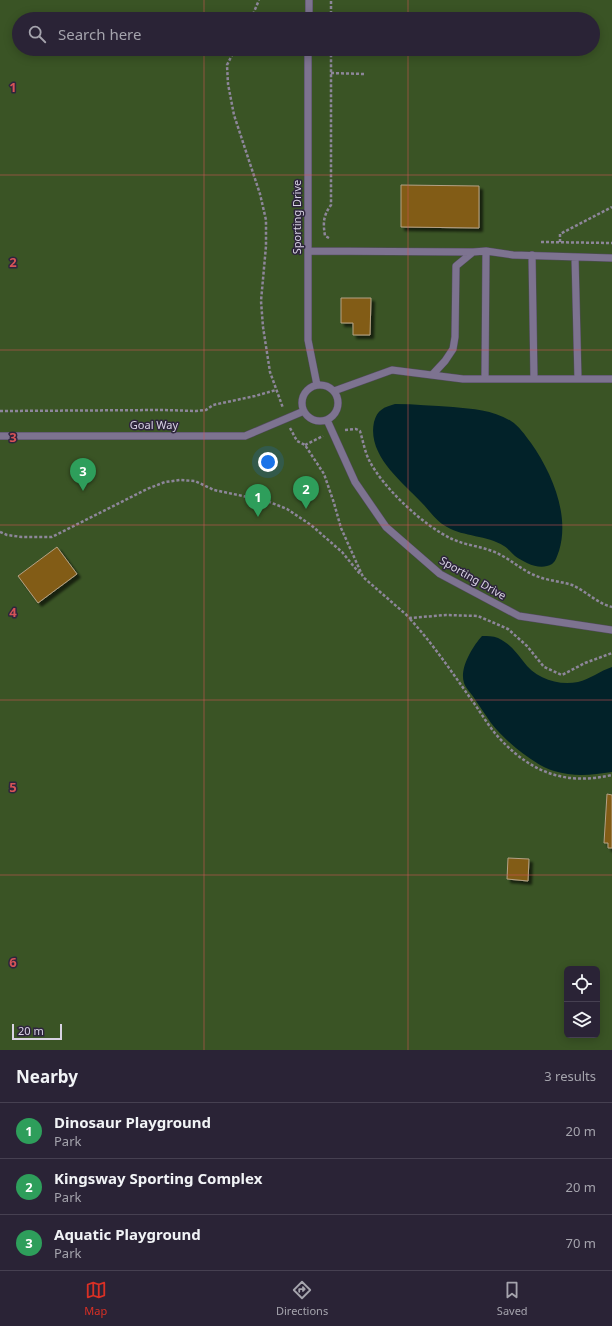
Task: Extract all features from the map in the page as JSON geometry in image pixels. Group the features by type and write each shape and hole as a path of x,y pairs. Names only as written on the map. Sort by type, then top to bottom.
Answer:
{"lane":[{"path":"308,12 309,0"},
{"name":"Sporting Drive","path":"308,56 308,340 317,385"},
{"path":"308,251 486,251 513,255 612,258"},
{"path":"485,379 486,251"},
{"path":"432,375 454,349 456,266 473,252"},
{"path":"532,255 534,379"},
{"path":"575,257 578,379"},
{"path":"334,391 392,370 463,379 612,379"},
{"path":"317,385 329,387 334,391 339,402 336,413 327,420 313,420 304,411 302,404 303,398 306,392 317,385"},
{"name":"Goal Way","path":"0,436 245,436 286,417 304,411"},
{"name":"Sporting Drive","path":"327,420 355,482 386,527 440,574 519,616 612,630"}],"path":[{"path":"254,12 259,0"},
{"path":"331,0 331,12"},
{"path":"232,56 227,65 228,84 234,115 260,194 266,220 266,246 261,301 263,327 270,372 286,417"},
{"path":"331,56 331,205 325,213 324,228 325,236 334,242"},
{"path":"331,74 364,74"},
{"path":"560,242 560,234 612,207"},
{"path":"536,242 612,243"},
{"path":"0,411 196,411 206,410 213,405 276,390"},
{"path":"306,445 332,431 356,429 360,431 369,460 380,478 412,510 433,526 451,538 493,551 535,576 572,586 612,607"},
{"path":"0,532 7,535 22,537 52,537 147,489 165,482 180,480 195,482 214,490 267,501 287,509 311,525 342,552 363,577"},
{"path":"410,618 434,648 501,740 522,759 533,767 560,777 578,779 612,775"}],"green space":[{"path":"0,0 612,0 612,1050 0,1050"}],"shaded area":[{"path":"395,404 468,408 497,414 517,425 546,467 561,509 562,537 559,551 552,564 543,567 533,565 515,556 497,542 461,533 443,525 436,519 395,476 387,466 376,445 373,434 375,418 379,412 388,406"},
{"path":"482,636 498,638 506,642 534,672 555,682 578,682 612,667 612,772 583,775 554,771 538,764 520,752 497,730 466,688 463,677 465,664 475,645"}],"building":[{"path":"401,185 479,186 479,228 401,227"},
{"path":"341,298 371,298 370,335 353,335 353,323 341,323"},
{"path":"57,547 77,574 38,603 18,576"},
{"path":"607,794 612,795 612,848 608,848 608,843 604,843"},
{"path":"508,858 529,859 528,881 507,879"}],"place":[{"name":"Aquatic Playground","path":"83,491"},
{"name":"Kingsway Sporting Complex","path":"306,509"},
{"name":"Dinosaur Playground","path":"258,517"}]}
